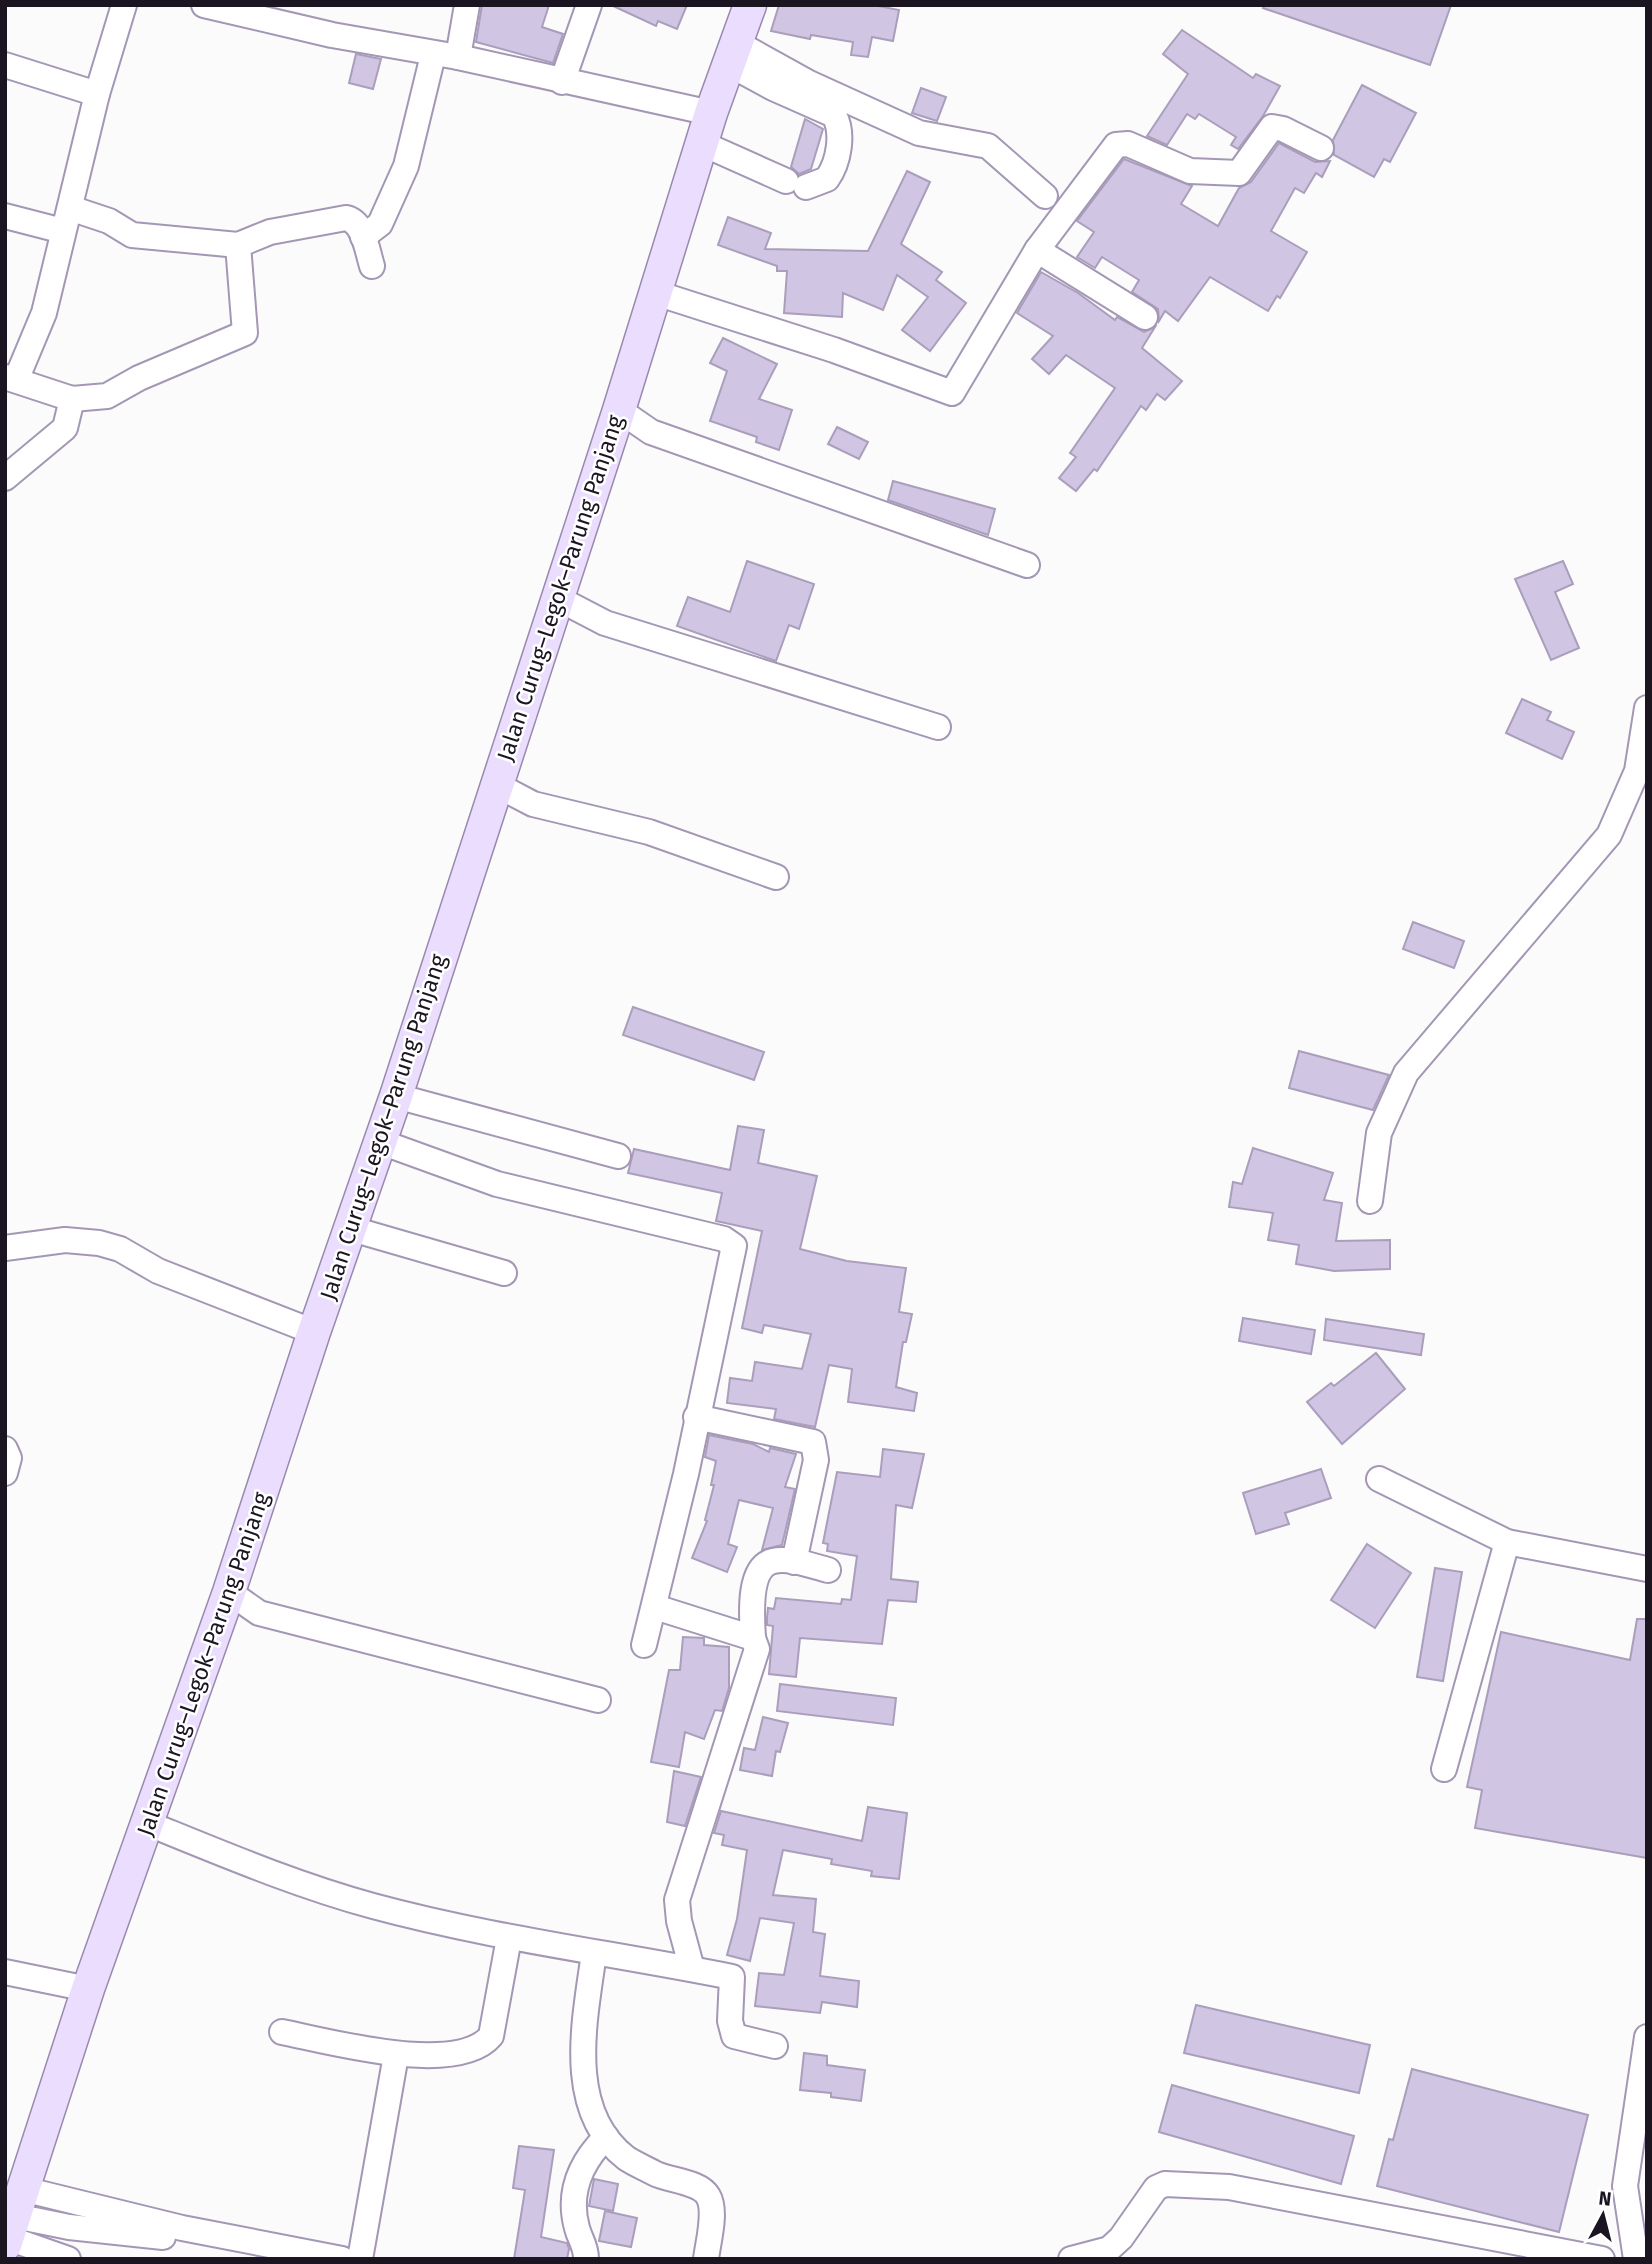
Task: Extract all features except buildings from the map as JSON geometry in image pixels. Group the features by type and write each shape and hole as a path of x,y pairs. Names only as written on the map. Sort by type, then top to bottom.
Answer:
{"main road":[{"name":"Jalan Curug–Legok–Parung Panjang","path":"14,2207 88,1989 149,1824 314,1332 352,1229 619,410 710,113 750,5"}],"street":[{"path":"124,5 97,94 44,313 11,378 72,399 107,396 139,378 245,333 238,246"},
{"path":"204,5 710,113"},
{"path":"363,237 380,224 402,176 467,5"},
{"path":"562,82 589,5"},
{"path":"701,144 796,184 827,179 834,167 840,136 839,124 834,115 773,88 731,52"},
{"path":"731,52 809,83 919,133 988,146 1045,196"},
{"path":"5,65 97,94"},
{"path":"656,293 834,350 952,393 1037,250 1116,145 1128,144 1191,172 1231,174 1243,170 1272,127 1283,129 1321,148"},
{"path":"5,216 109,221 132,235 238,246 270,232 346,218 354,219 372,266"},
{"path":"1037,250 1145,317"},
{"path":"5,478 65,428 72,399"},
{"path":"619,410 651,432 1027,565"},
{"path":"557,598 605,624 938,727"},
{"path":"1370,1201 1378,1133 1406,1073 1609,835 1637,771 1647,708"},
{"path":"495,784 533,804 649,832 776,877"},
{"path":"396,1096 618,1156"},
{"path":"381,1142 498,1184 724,1240 734,1246 735,1253 655,1607 644,1645"},
{"path":"352,1229 504,1273"},
{"path":"5,1248 65,1240 99,1243 120,1249 158,1270 314,1332"},
{"path":"696,1417 813,1442 816,1461 794,1562"},
{"path":"5,1449 9,1458 5,1474"},
{"path":"1379,1479 1507,1542 1647,1569"},
{"path":"1444,1769 1507,1542"},
{"path":"692,1969 679,1922 677,1900 757,1649 753,1638 752,1605 756,1579 772,1561 794,1562 828,1570"},
{"path":"229,1592 259,1613 598,1700"},
{"path":"655,1607 753,1638"},
{"path":"149,1824 310,1887 372,1905 509,1938 732,1977 730,2021 734,2036 775,2046"},
{"path":"282,2032 396,2055 448,2054 485,2043 491,2036 509,1938"},
{"path":"594,1953 582,2057 594,2112 606,2137 626,2158 660,2177 701,2189 708,2196 712,2210 706,2259"},
{"path":"5,1972 88,1989"},
{"path":"1636,2259 1625,2186 1647,2037"},
{"path":"360,2259 396,2055"},
{"path":"586,2259 586,2244 577,2230 573,2192 591,2152 606,2137"},
{"path":"1071,2259 1110,2249 1121,2238 1156,2188 1165,2184 1229,2187 1602,2259"},
{"path":"14,2207 68,2259"},
{"path":"14,2207 69,2227 164,2237 282,2259"},
{"path":"14,2207 182,2228 342,2259"}]}
